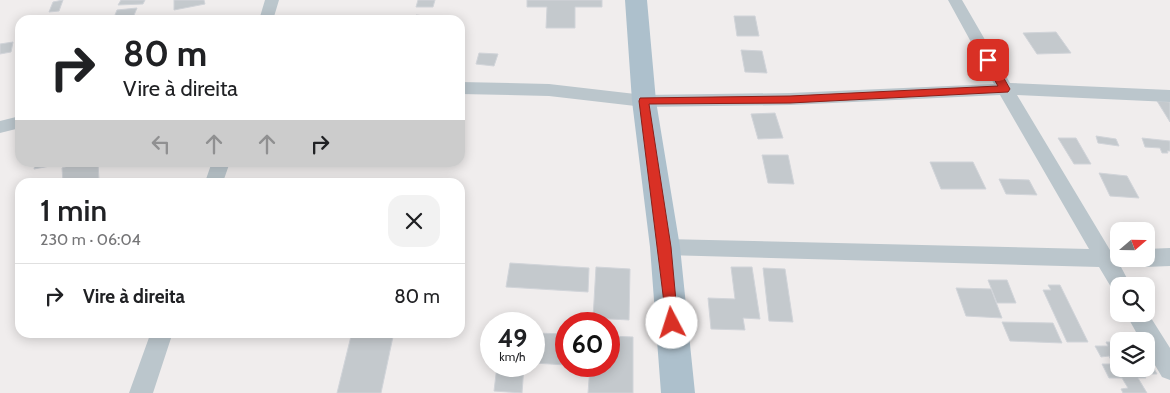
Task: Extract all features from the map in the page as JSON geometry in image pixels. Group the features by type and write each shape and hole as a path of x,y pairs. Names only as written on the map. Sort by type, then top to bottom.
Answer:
{"main road":[{"path":"636,0 644,101 664,247 678,393"}],"street":[{"path":"268,15 272,0"},
{"path":"955,0 1115,277"},
{"path":"465,88 549,90 644,101 790,99 1005,89 1170,96"},
{"path":"0,127 15,123"},
{"path":"664,247 1110,260"},
{"path":"1155,258 1170,257"},
{"path":"1142,322 1170,369"},
{"path":"141,393 160,338"}],"building":[{"path":"63,0 59,11 49,12 53,2"},
{"path":"121,0 145,0 143,4 118,5"},
{"path":"174,0 204,0 205,4 174,10"},
{"path":"418,0 435,0 433,7 416,7"},
{"path":"527,0 602,0 602,7 575,7 575,28 546,28 547,7 527,7"},
{"path":"137,8 134,15 115,15 117,10"},
{"path":"734,16 755,16 759,36 737,36"},
{"path":"1056,32 1071,53 1037,54 1023,33"},
{"path":"13,42 11,52 0,54 0,44"},
{"path":"741,50 762,51 767,73 745,72"},
{"path":"479,53 498,54 494,66 476,64"},
{"path":"1157,101 1170,102 1170,122"},
{"path":"775,113 783,138 758,139 751,114"},
{"path":"1096,136 1116,139 1119,146 1098,143"},
{"path":"1058,138 1076,138 1091,164 1074,164"},
{"path":"1142,138 1170,141 1170,151 1162,153 1160,148 1145,147"},
{"path":"762,155 788,155 794,184 768,183"},
{"path":"930,162 973,162 986,189 941,189"},
{"path":"98,167 99,178 63,178 62,168"},
{"path":"1099,173 1127,176 1139,198 1110,196"},
{"path":"999,179 1029,180 1037,195 1006,194"},
{"path":"510,263 589,268 588,292 506,287"},
{"path":"596,267 630,269 629,320 620,320 620,312 593,312"},
{"path":"731,267 752,267 760,319 743,318 745,330 711,329 708,298 735,299"},
{"path":"763,268 785,269 793,322 769,321"},
{"path":"988,280 1007,280 1016,303 997,303"},
{"path":"1048,285 1060,285 1088,342 1067,342 1043,290 1051,290"},
{"path":"956,288 991,289 1002,318 966,316"},
{"path":"1002,322 1053,323 1062,343 1010,341"},
{"path":"545,333 555,334 555,364 545,364"},
{"path":"620,336 633,337 633,393 588,393 589,377 620,377"},
{"path":"351,338 393,338 381,393 337,393"},
{"path":"1106,342 1110,342 1110,358 1109,356 1101,357 1095,346 1108,346"},
{"path":"1102,364 1110,364 1110,377 1146,377 1138,378 1147,393 1123,393 1121,389 1128,388 1122,378 1109,378"},
{"path":"496,377 523,377 522,393 494,391"}],"route":[{"path":"672,323 664,247 644,101 790,99 1005,89 988,60"}]}
